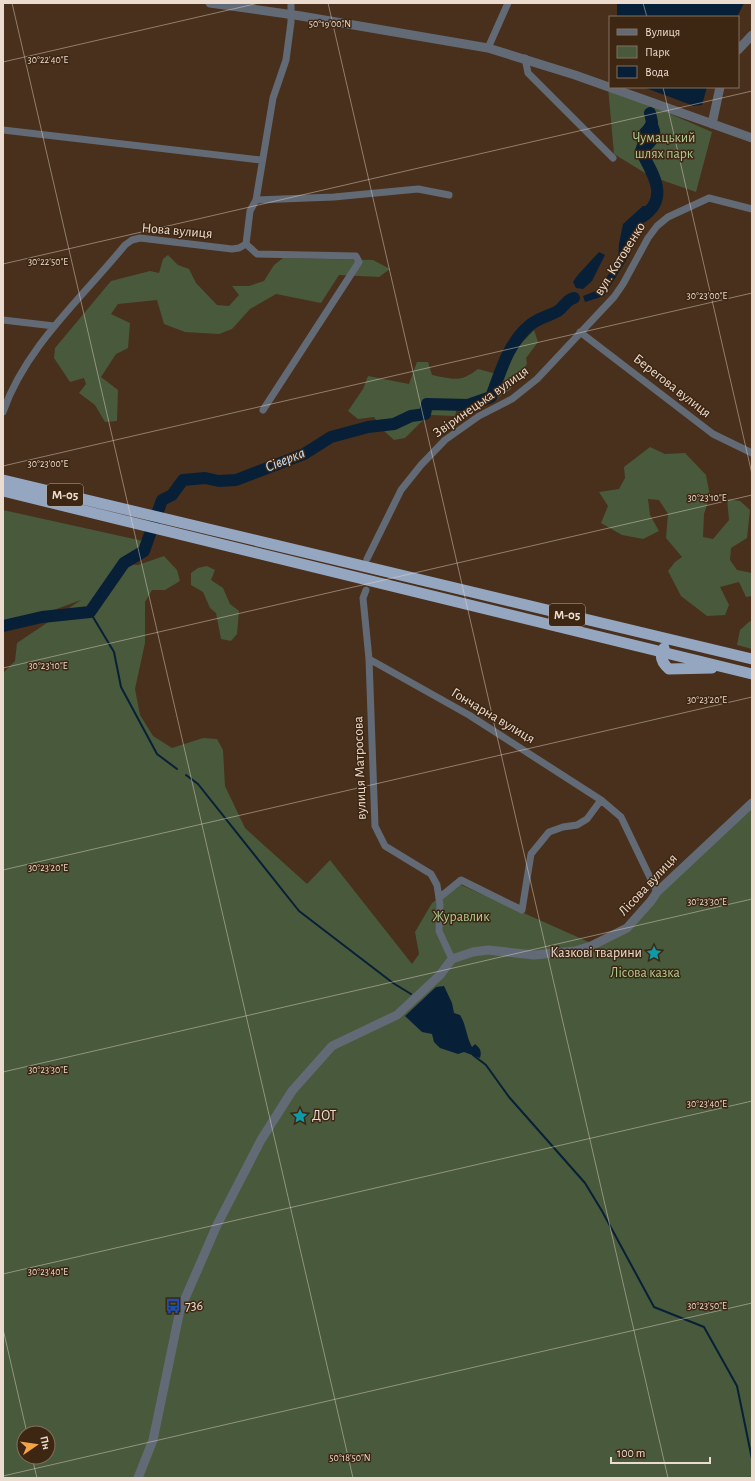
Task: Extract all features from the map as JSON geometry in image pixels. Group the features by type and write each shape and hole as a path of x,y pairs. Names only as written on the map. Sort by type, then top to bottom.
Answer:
{"highway":[{"name":"М-05","path":"3,480 752,659"},
{"name":"М-05","path":"3,491 662,653"},
{"path":"720,651 676,645 668,646 662,653 662,659 669,668 726,668 752,674"}],"street":[{"path":"210,3 290,14 488,48 525,58 609,88"},
{"path":"263,410 359,262 356,256 257,254 246,244 250,211 256,200 261,160 273,98 286,60 291,3"},
{"path":"488,48 508,3"},
{"path":"739,49 752,35"},
{"path":"525,58 528,73 613,158"},
{"path":"610,88 752,138"},
{"path":"712,124 720,88"},
{"path":"3,130 261,160"},
{"path":"256,200 334,197 418,189 449,195"},
{"name":"вул. Котовенко","path":"580,332 619,291 648,238 656,226 668,217 709,198 752,209"},
{"name":"Нова вулиця","path":"3,412 10,391 54,326 125,245 132,240 140,238 232,249 239,248 246,244"},
{"path":"3,320 54,326"},
{"name":"Берегова вулиця","path":"580,332 713,434 752,453"},
{"name":"Звіринецька вулиця","path":"367,559 401,490 421,465 445,440 479,416 512,399 537,379 580,332"},
{"name":"вулиця Матросова","path":"366,590 363,598 369,659 375,826 385,846 431,874 437,885 439,898 439,931 452,959"},
{"name":"Гончарна вулиця","path":"369,659 469,715 601,800 621,817 657,892"},
{"path":"439,898 461,880 522,910 531,854 549,832 563,827 577,825 587,819 601,800"},
{"name":"Лісова вулиця","path":"452,959 474,952 488,950 534,955 575,951 591,946 627,928 657,892 752,803"},
{"path":"138,1478 154,1440 180,1310 217,1225 261,1140 292,1091 332,1046 397,1015 440,975 452,959"}],"green space":[{"name":"Чумацький шлях парк","path":"608,87 712,132 696,192 650,176 614,154"},
{"path":"168,255 178,265 189,269 196,283 217,305 229,306 239,295 232,286 249,286 264,281 274,265 283,258 373,260 390,269 379,277 339,275 321,303 276,294 250,309 232,329 219,334 185,332 164,324 157,300 118,304 111,314 130,323 128,348 116,354 101,377 118,390 117,421 105,422 95,405 79,393 86,384 84,378 70,382 54,358 55,348 111,281 150,271 159,273 163,259"},
{"path":"534,330 538,342 526,358 527,364 515,380 511,389 497,398 476,407 457,408 455,416 431,415 420,423 405,438 394,440 383,430 374,417 358,419 348,411 363,389 368,376 409,384 417,362 428,362 432,375 451,379 461,378 478,369 493,373 507,368 517,348"},
{"path":"650,447 665,454 685,453 706,475 710,496 704,514 703,537 713,539 729,520 727,499 740,501 750,510 747,538 731,548 730,560 737,570 752,573 752,596 746,597 739,582 720,587 729,605 725,615 707,616 681,596 668,571 675,562 682,557 666,538 668,514 659,500 648,499 650,515 659,531 643,539 622,535 601,523 608,506 599,492 619,489 625,478 624,467"},
{"path":"3,510 143,541 144,551 127,564 138,565 164,556 177,570 180,581 165,590 152,590 145,602 145,643 135,689 140,715 153,736 172,748 203,738 217,739 223,750 225,786 245,828 307,884 330,860 412,964 419,954 415,932 432,903 459,884 591,943 607,941 752,808 752,1478 3,1478 3,673 15,661 17,643 81,600 51,611 3,622"},
{"path":"207,566 215,570 211,580 223,588 230,604 239,611 237,634 231,641 221,639 216,613 210,608 203,592 191,585 191,573 198,568"},
{"path":"750,621 752,623 752,649 737,645 740,630"}],"water":[{"path":"617,3 744,3 738,16 617,16"},
{"path":"646,88 707,88 702,105 694,106"},
{"path":"647,122 657,122 660,130 660,137 651,150 641,151 637,142 637,135"},
{"path":"643,206 654,206 657,209 648,220 643,220 631,237 630,254 604,296 585,302 583,296 596,291 618,262 619,244 623,224"},
{"path":"599,252 605,255 592,281 583,289 576,288 573,282"},
{"path":"444,986 452,1003 454,1013 460,1015 462,1019 472,1047 475,1044 480,1050 480,1058 464,1052 458,1054 440,1048 434,1042 432,1034 422,1032 405,1016 436,987"}],"waterway":[{"name":"Сіверка","path":"642,217 651,210 656,202 657,194 654,177 641,151 652,122 650,113"},
{"name":"Сіверка","path":"3,626 42,617 90,612 124,563 144,551 162,500 172,495 183,480 205,478 219,481 236,480 304,454 331,437 368,427 394,424 411,416 425,414 427,404 468,405 491,397 506,358 522,332 533,323 558,311 569,300 574,298"},
{"path":"90,612 114,652 121,687 157,754 177,769"},
{"path":"186,775 198,784 299,911 393,983 411,994"},
{"path":"473,1055 486,1065 509,1097 585,1183 602,1211 654,1307 704,1327 737,1386 752,1459"}],"place":[{"name":"Казкові тварини","path":"654,953"},
{"name":"ДОТ","path":"300,1116"},
{"name":"736","path":"173,1306"}],"park label":[{"name":"Журавлик","path":"461,917"},
{"name":"Лісова казка","path":"645,973"}]}
